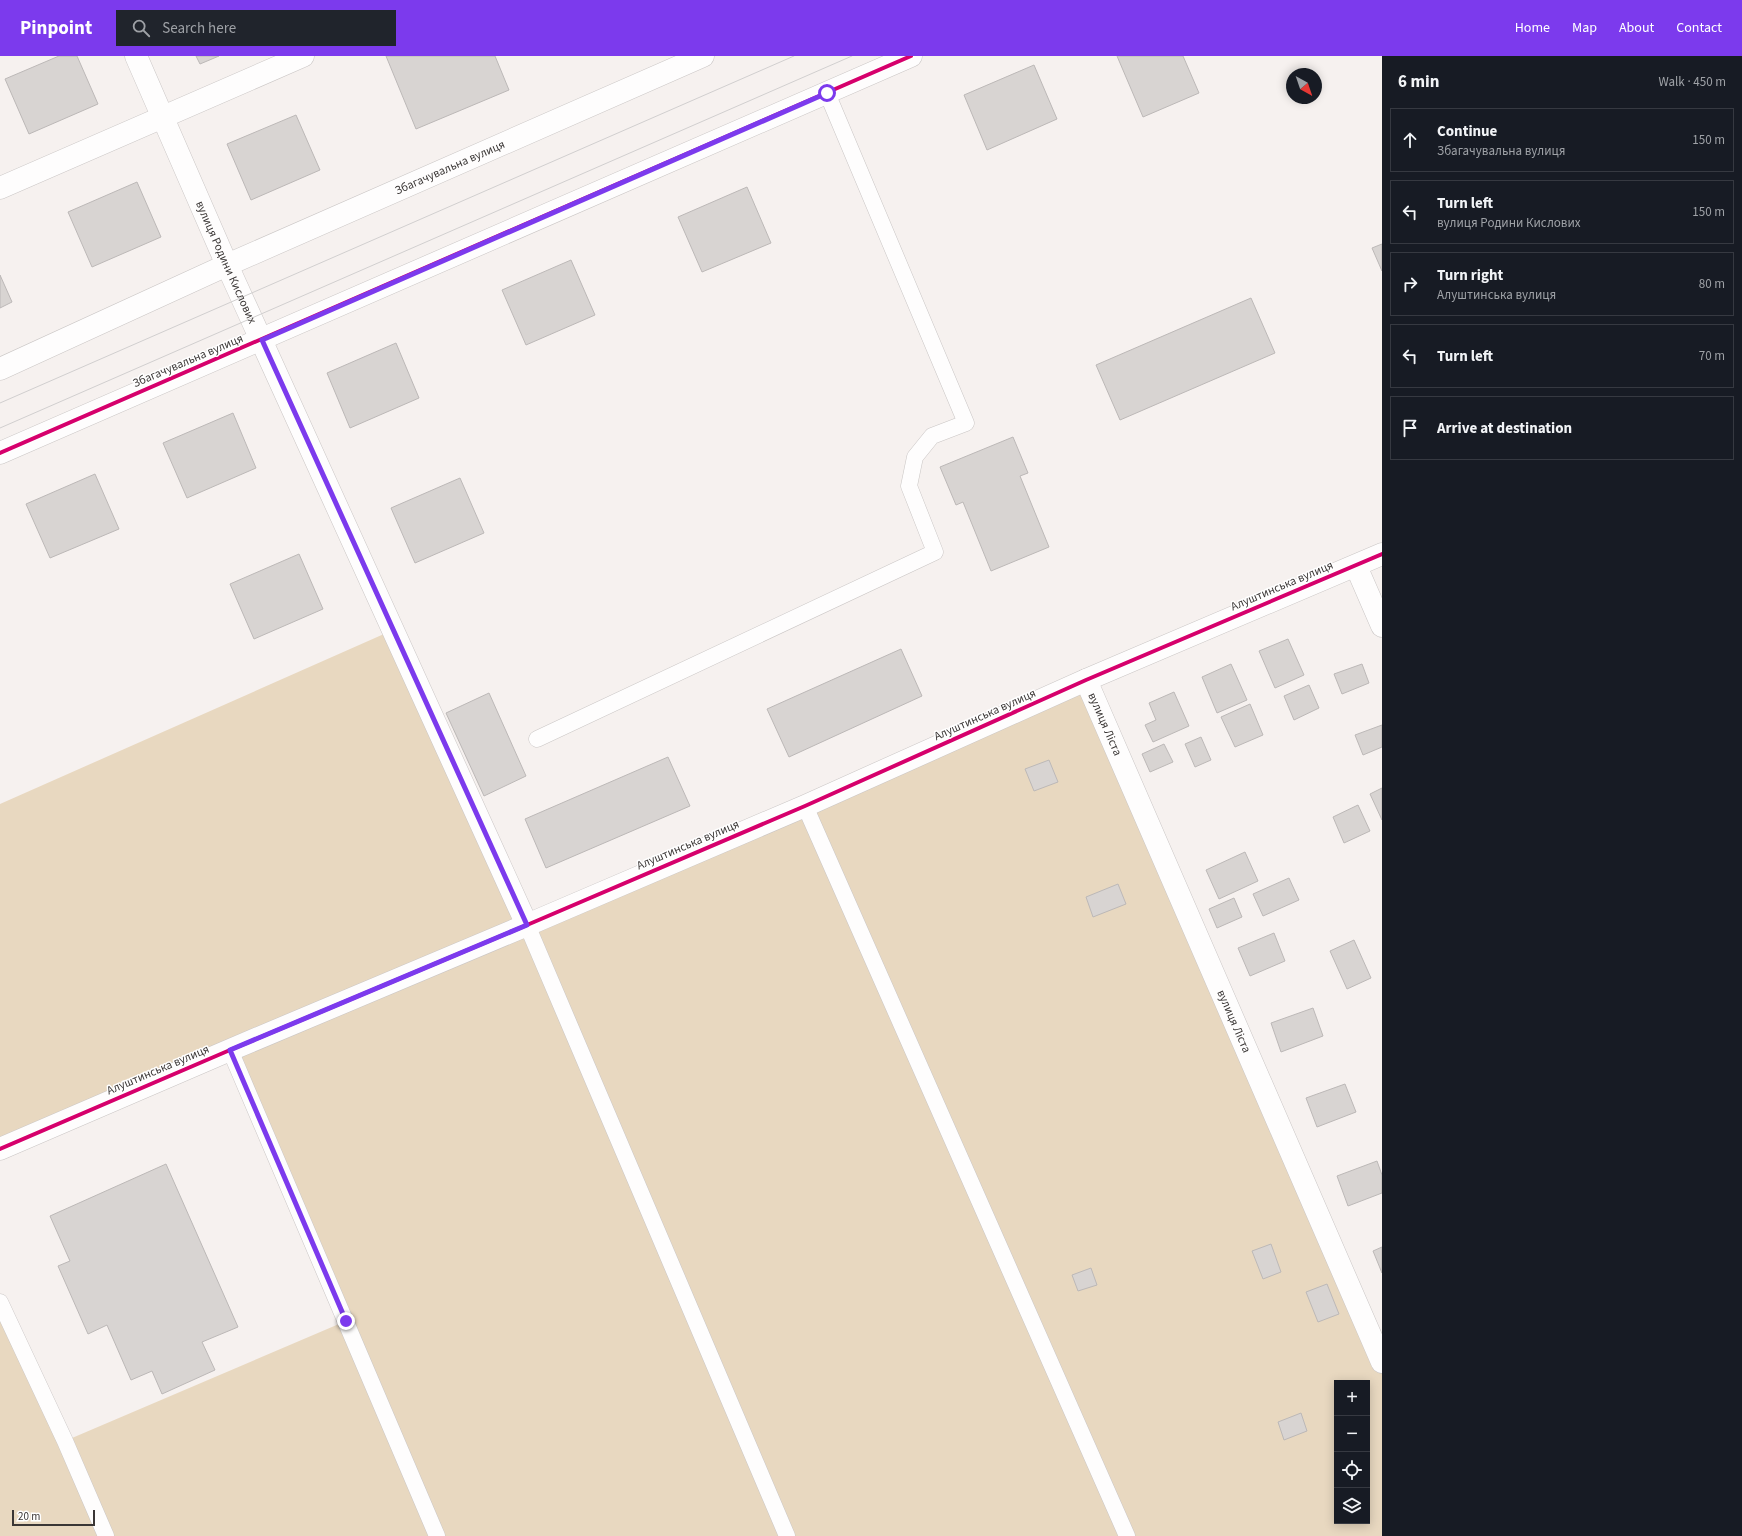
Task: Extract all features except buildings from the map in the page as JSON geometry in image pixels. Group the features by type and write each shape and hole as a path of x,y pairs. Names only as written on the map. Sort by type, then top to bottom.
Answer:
{"street":[{"name":"вулиця Родини Кислових","path":"136,56 228,265 527,925"},
{"path":"0,188 303,56"},
{"name":"Збагачувальна вулиця","path":"0,369 228,265 703,56"},
{"name":"Збагачувальна вулиця","path":"0,453 911,56"},
{"name":"Алуштинська вулиця","path":"0,1150 230,1050 805,806 1086,680 1382,554"},
{"path":"1356,566 1382,626"},
{"name":"вулиця Ліста","path":"1086,680 1382,1362"}],"lane":[{"path":"537,739 935,552 909,486 915,457 932,436 966,423 827,93"},
{"path":"805,806 1127,1536"},
{"path":"527,925 787,1536"},
{"path":"230,1050 437,1536"},
{"path":"0,1302 65,1441 106,1536"}],"shaded area":[{"path":"393,630 527,925 1086,680 1382,1362 1382,1536 0,1536 0,1302 65,1441 346,1321 230,1050 0,1149 0,804"}],"tram line":[{"path":"0,403 794,56"},
{"path":"0,428 852,56"}],"cycle path":[{"path":"0,453 911,56"},
{"path":"0,1149 805,806 1086,680 1382,554"}],"route":[{"path":"346,1321 230,1050 527,925 262,340 827,93"}]}
